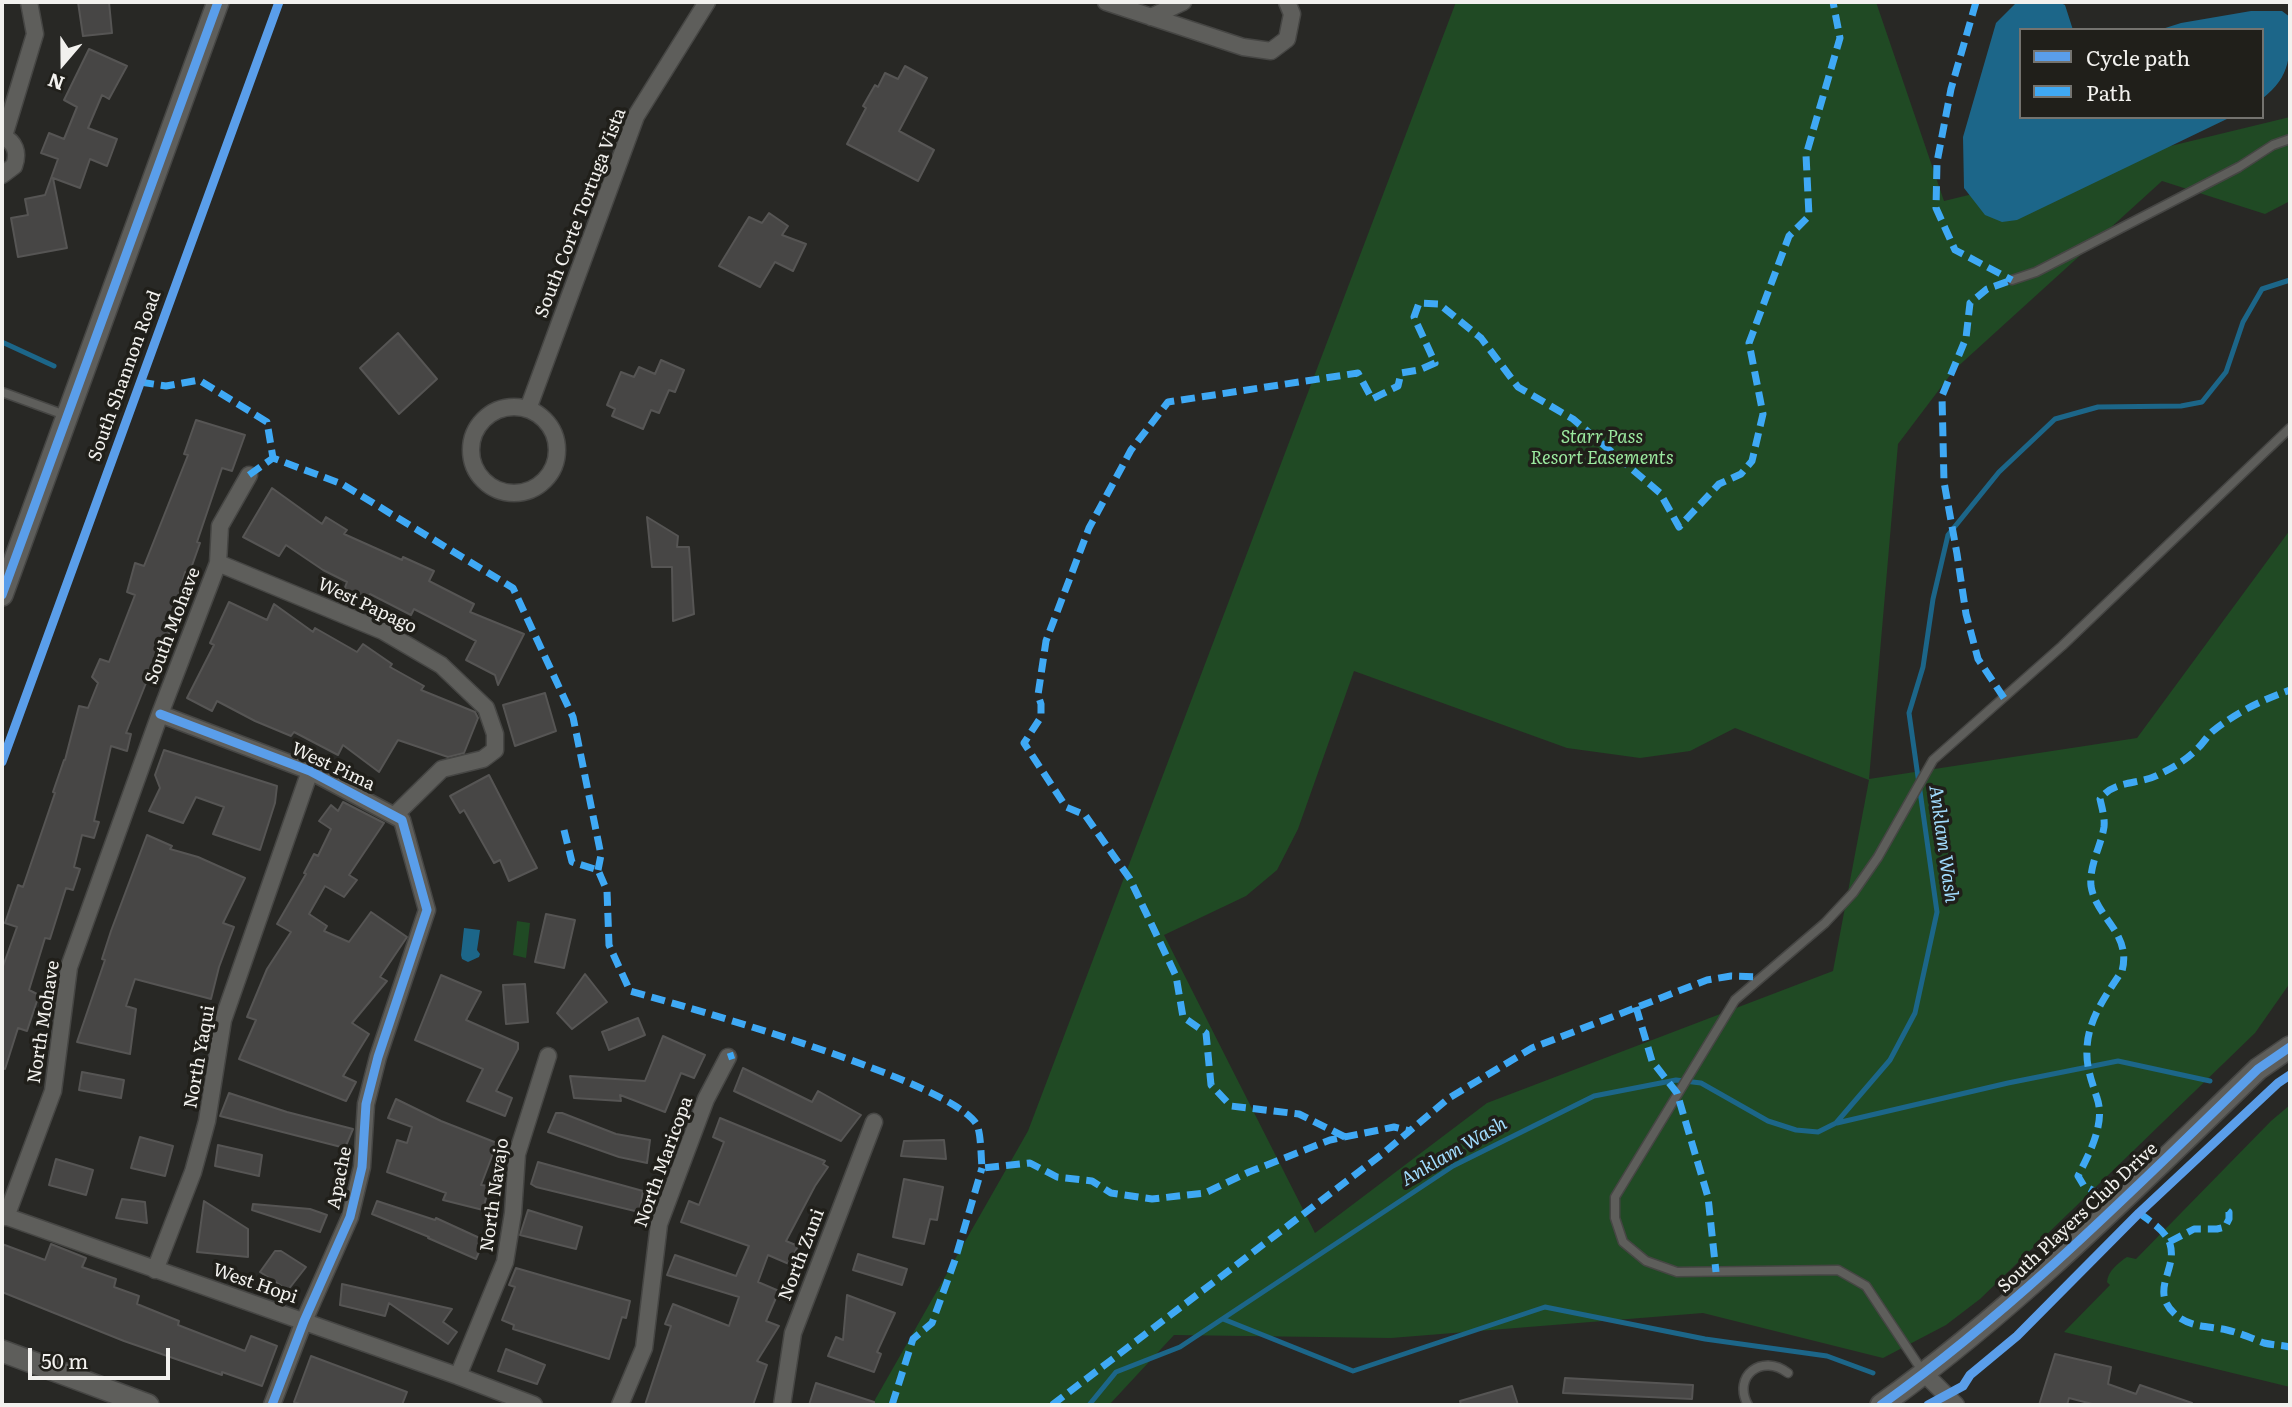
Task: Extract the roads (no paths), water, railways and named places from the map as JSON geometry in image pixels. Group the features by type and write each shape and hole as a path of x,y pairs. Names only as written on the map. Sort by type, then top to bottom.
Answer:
{"street":[{"path":"2,175 14,166 17,152 10,140 3,136 35,34 29,2"},
{"path":"2,595 218,2"},
{"name":"South Corte Tortuga Vista","path":"528,409 636,116 707,2"},
{"path":"1106,2 1243,47 1271,51 1287,39 1292,14 1287,2"},
{"path":"1151,17 1183,2"},
{"path":"500,408 528,409 542,416 557,442 553,471 544,483 531,491 502,493 489,487 476,471 470,451 472,437 483,420 500,408"},
{"name":"South Mohave","path":"160,714 218,563 220,526 249,475"},
{"name":"West Papago","path":"218,563 383,631 441,664 486,708 495,734 495,750 483,759 442,769 395,815"},
{"name":"West Pima","path":"160,714 310,771 395,815"},
{"name":"North Mohave","path":"4,1216 53,1091 69,967 160,714"},
{"name":"North Yaqui","path":"155,1270 193,1172 207,1121 223,1020 310,771"},
{"name":"Apache","path":"272,1405 304,1321 350,1217 362,1167 366,1104 378,1057 427,910 402,820 395,815"},
{"name":"South Players Club Drive","path":"1881,1405 1925,1374 2048,1270 2258,1069 2290,1047"},
{"name":"North Navajo","path":"458,1376 505,1262 513,1213 517,1154 548,1056"},
{"name":"North Maricopa","path":"620,1405 644,1348 659,1224 706,1099 728,1057"},
{"name":"North Zuni","path":"782,1405 793,1333 874,1122"},
{"name":"West Hopi","path":"4,1216 534,1405"},
{"path":"2,1351 148,1405"},
{"path":"1925,1374 1956,1405"}],"lane":[{"path":"2012,281 2036,272 2239,167 2273,145 2290,139"},
{"path":"2,392 67,416"},
{"path":"1925,1374 1866,1286 1838,1270 1677,1272 1646,1261 1623,1242 1615,1218 1615,1196 1735,1000 1825,923 1853,893 1878,857 1933,760 2062,646 2290,428"},
{"path":"1748,1405 1743,1397 1744,1384 1749,1373 1769,1364 1788,1373"}],"water":[{"path":"2017,2 2058,2 2065,5 2072,28 2019,28 2019,119 2227,119 2017,220 2002,222 1985,215 1964,188 1963,137 1996,23"},
{"path":"2251,11 2282,11 2290,17 2289,54 2284,73 2264,97 2264,28 2165,28"},
{"path":"464,928 480,930 477,950 479,957 468,962 462,959 461,955"}],"waterway":[{"name":"Anklam Wash","path":"1089,1405 1116,1372 1180,1347 1453,1166 1594,1096 1676,1080 1701,1083 1768,1121 1796,1130 1818,1132 1836,1123 1890,1060 1915,1013 1937,912 1909,713 1923,667 1933,599 1948,535 1999,472 2055,419 2098,407 2181,406 2202,402 2226,372 2243,322 2262,289 2290,280"},
{"path":"2,342 54,366"},
{"path":"1837,1123 2008,1083 2118,1061 2210,1081"},
{"path":"1223,1319 1353,1371 1545,1307 1705,1339 1827,1356 1873,1373"}],"park label":[{"name":"Starr Pass Resort Easements","path":"1602,448"}]}
